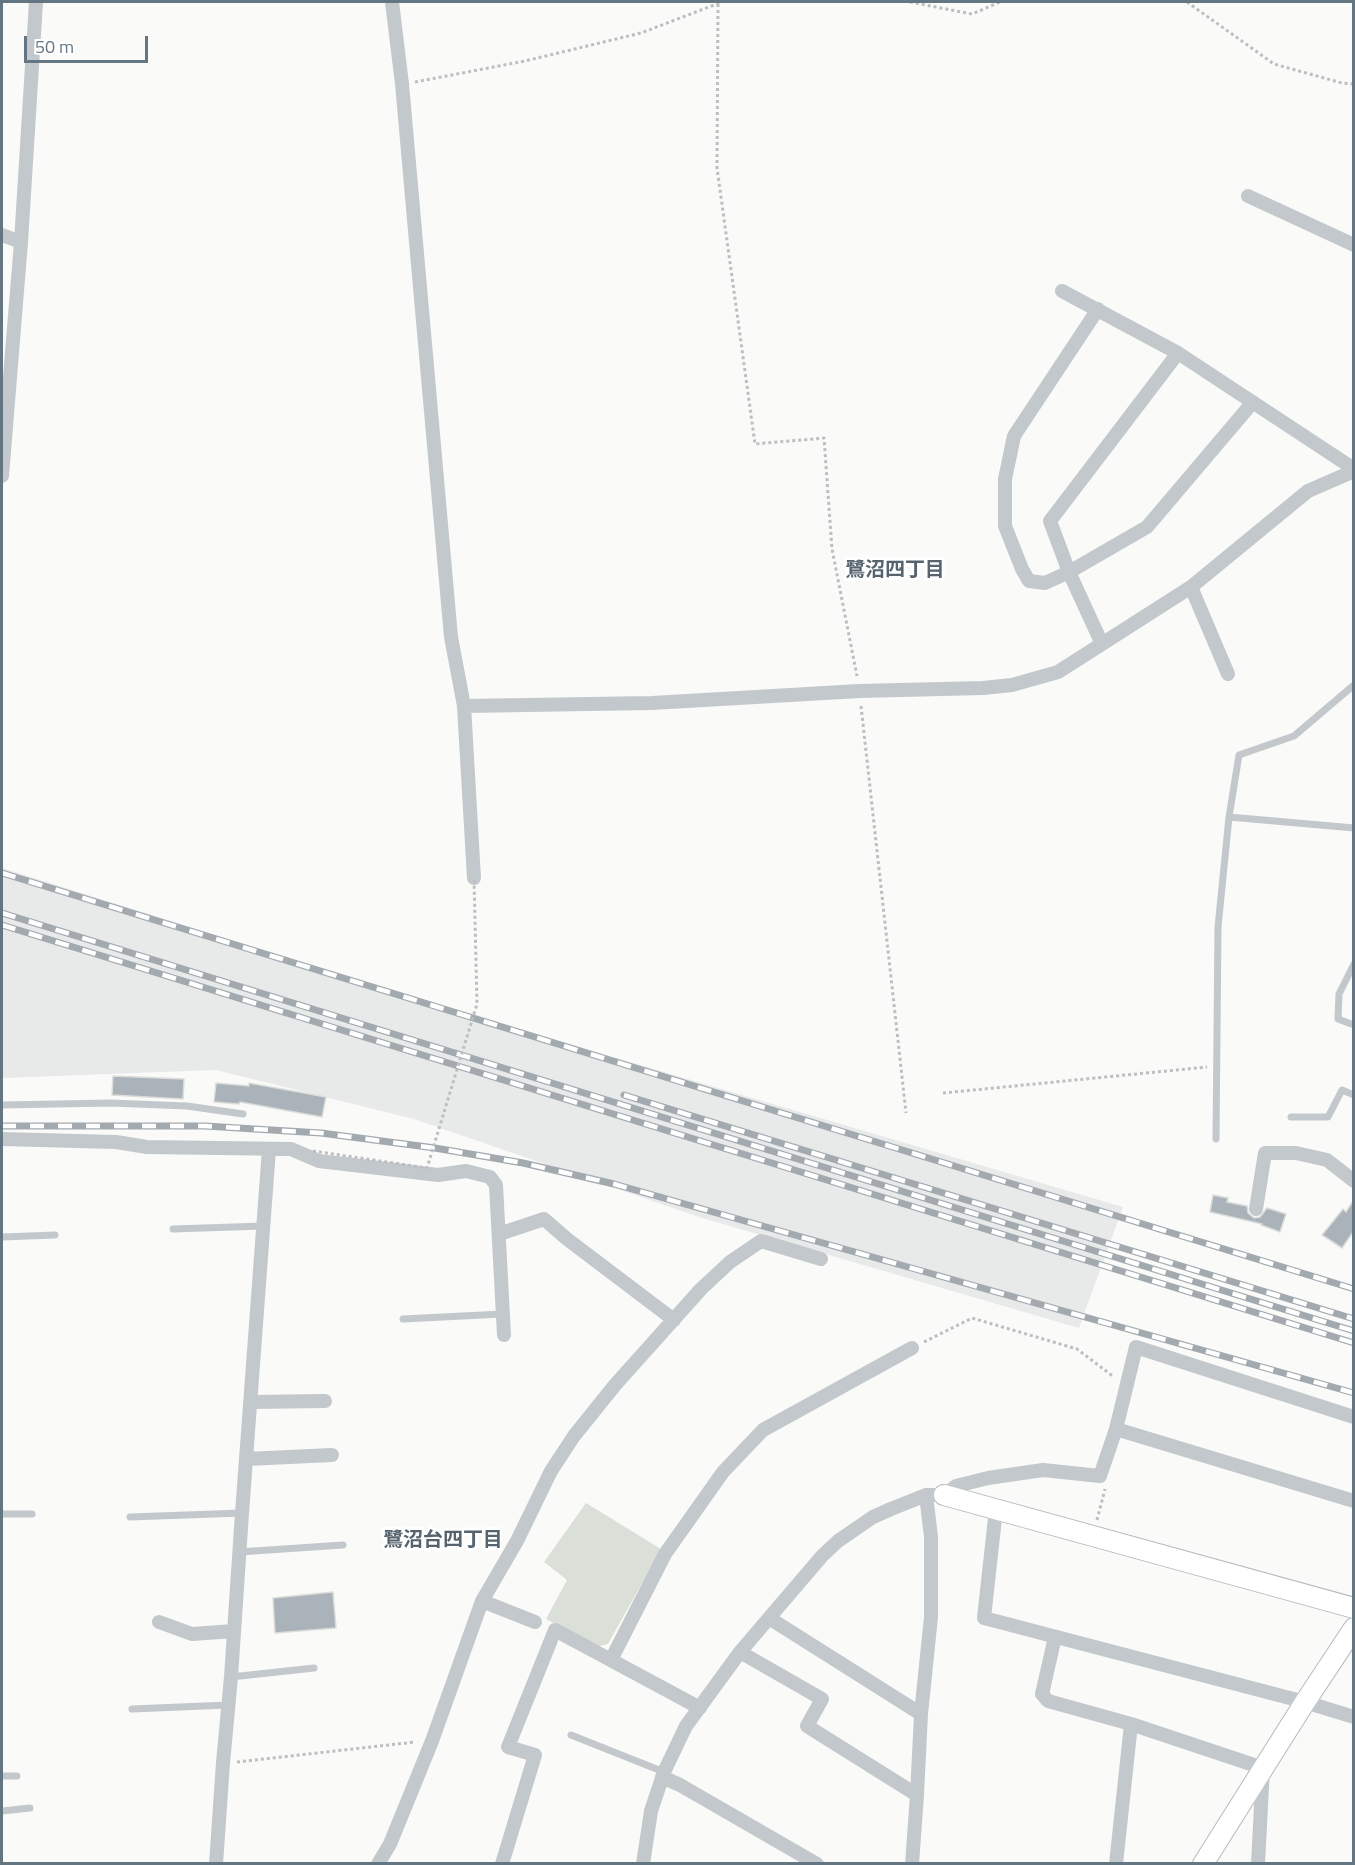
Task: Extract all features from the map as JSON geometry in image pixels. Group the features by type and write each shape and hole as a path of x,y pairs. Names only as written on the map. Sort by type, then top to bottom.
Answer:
{"street":[{"path":"2,476 21,242 36,2"},
{"path":"392,2 402,84 451,637 464,706 474,878"},
{"path":"1248,196 1353,245"},
{"path":"2,236 21,242"},
{"path":"1062,291 1178,352 1353,470"},
{"path":"1098,309 1014,436 1005,479 1005,526 1029,581 1045,583 1069,572 1147,527 1253,402"},
{"path":"1102,644 1069,572 1050,521 1178,352"},
{"path":"464,706 652,703 1012,685 1058,672 1191,587 1308,491 1353,470"},
{"path":"1191,587 1228,674"},
{"path":"2,1138 116,1142 147,1147 291,1149 319,1161 438,1176 466,1171 490,1177 496,1185 504,1335"},
{"path":"216,1863 269,1149"},
{"path":"1256,1209 1265,1153 1296,1153 1327,1160 1353,1181"},
{"path":"499,1234 544,1219 674,1320"},
{"path":"378,1863 390,1844 432,1741 482,1600 517,1541 551,1471 574,1436 615,1385 701,1289 723,1269 761,1241 821,1260"},
{"path":"643,1863 651,1811 663,1774 686,1726 740,1652 822,1556 838,1541 873,1517 956,1486 988,1478 1043,1470 1100,1476 1116,1429 1136,1347 1353,1417"},
{"path":"611,1660 665,1554 723,1472 763,1430 912,1348"},
{"path":"250,1402 325,1401"},
{"path":"1116,1429 1353,1502"},
{"path":"246,1459 332,1455"},
{"path":"935,1495 996,1509 1353,1608"},
{"path":"912,1863 918,1795 921,1714 931,1617 931,1537 935,1495"},
{"path":"996,1509 984,1618 1305,1702 1353,1717"},
{"path":"482,1600 535,1622"},
{"path":"769,1618 921,1714"},
{"path":"159,1622 192,1634 234,1631"},
{"path":"1203,1863 1353,1628"},
{"path":"502,1863 535,1755 508,1748 555,1630 700,1708"},
{"path":"1054,1637 1042,1694 1048,1701 1131,1724 1263,1768"},
{"path":"740,1652 822,1699 807,1726 918,1795"},
{"path":"1116,1863 1131,1724"},
{"path":"1258,1863 1263,1768"},
{"path":"663,1774 817,1863"}],"lane":[{"path":"1216,1139 1218,927 1229,818 1239,754 1294,736 1353,685"},
{"path":"1229,818 1353,828"},
{"path":"1353,964 1339,994 1338,1018 1353,1025"},
{"path":"1291,1117 1329,1117 1342,1090 1353,1095"},
{"path":"2,1105 111,1103 187,1106 243,1114"},
{"path":"173,1229 263,1226"},
{"path":"2,1237 55,1235"},
{"path":"404,1319 502,1314"},
{"path":"130,1517 242,1513"},
{"path":"2,1514 32,1514"},
{"path":"239,1552 343,1545"},
{"path":"231,1677 314,1668"},
{"path":"132,1709 228,1706"},
{"path":"570,1735 663,1774"},
{"path":"2,1776 17,1776"},
{"path":"2,1810 30,1808"}],"path":[{"path":"402,84 525,61 640,33 722,2"},
{"path":"910,2 972,14 1000,2"},
{"path":"1187,2 1274,64 1353,84"},
{"path":"717,4 717,168 755,444 824,438 832,549 860,691 906,1113"},
{"path":"313,1151 427,1168 477,1004 474,878"},
{"path":"943,1094 1218,1066"},
{"path":"912,1348 972,1318 1077,1349 1127,1386"},
{"path":"1092,1536 1105,1491 1100,1476"},
{"path":"223,1763 432,1741"}],"shaded area":[{"path":"2,868 460,1012 1123,1207 1079,1328 699,1217 414,1119 216,1070 2,1078"},
{"path":"586,1503 661,1549 608,1644 599,1646 546,1619 567,1580 544,1562"}],"building":[{"path":"113,1076 184,1079 183,1099 112,1095"},
{"path":"216,1083 249,1086 249,1083 326,1097 322,1117 240,1102 239,1104 214,1102"},
{"path":"1213,1195 1228,1198 1227,1202 1247,1206 1248,1213 1254,1218 1260,1217 1267,1208 1286,1214 1280,1232 1262,1224 1210,1212"},
{"path":"1353,1201 1353,1232 1342,1248 1322,1235 1343,1209 1346,1212"},
{"path":"333,1592 336,1628 275,1633 273,1598"}],"railway":[{"path":"2,873 1354,1289"},
{"path":"2,913 1354,1331"},
{"path":"2,925 1354,1343"},
{"path":"624,1095 1354,1319"},
{"path":"2,1126 205,1126 321,1133 435,1148 523,1163 614,1184 1354,1393"}],"district":[{"name":"鷺沼四丁目","path":"895,571"},
{"name":"鷺沼台四丁目","path":"443,1541"}]}
